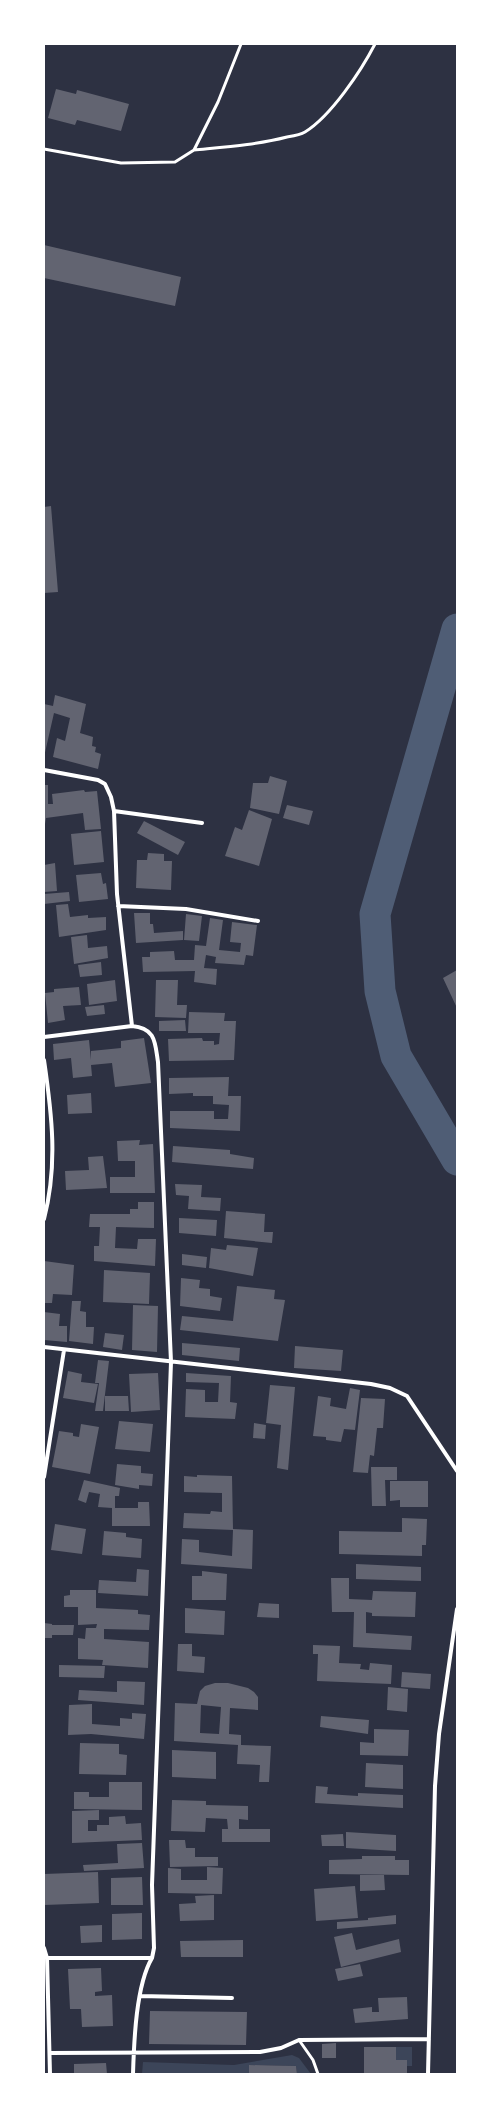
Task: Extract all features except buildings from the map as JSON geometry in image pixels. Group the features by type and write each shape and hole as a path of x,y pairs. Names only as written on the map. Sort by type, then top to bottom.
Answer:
{"street":[{"path":"44,770 98,780 105,784 111,797 114,811 118,906 132,1026"},
{"path":"114,811 202,823"},
{"path":"118,906 186,909 258,921"},
{"path":"44,1037 132,1026 142,1027 149,1030 154,1041 158,1062 171,1362 152,1885 154,1948 152,1958 145,1971 140,1996 133,2074"},
{"path":"44,1060 53,1153 51,1191 44,1219"},
{"path":"44,1347 371,1384 390,1388 407,1396 457,1471"},
{"path":"44,1477 64,1350"},
{"path":"428,2074 435,1786 439,1734 457,1609"},
{"path":"44,1948 47,1958 50,2074"},
{"path":"47,1958 152,1958"},
{"path":"140,1996 232,1998"},
{"path":"50,2053 260,2052 281,2048 299,2040 429,2039"}],"lane":[{"path":"194,150 218,102 241,44"},
{"path":"44,149 121,163 175,162 194,150 262,144 304,133 322,117 341,96 366,61 375,44"},
{"path":"299,2040 313,2060 318,2074"}],"shaded area":[{"path":"396,2047 412,2047 412,2066 407,2066 407,2060 396,2060"},
{"path":"292,2055 299,2058 311,2074 297,2073 296,2066 249,2065 249,2074 142,2074 143,2062 234,2065"}],"waterway":[{"path":"457,629 375,914 380,991 396,1056 457,1160"}]}
